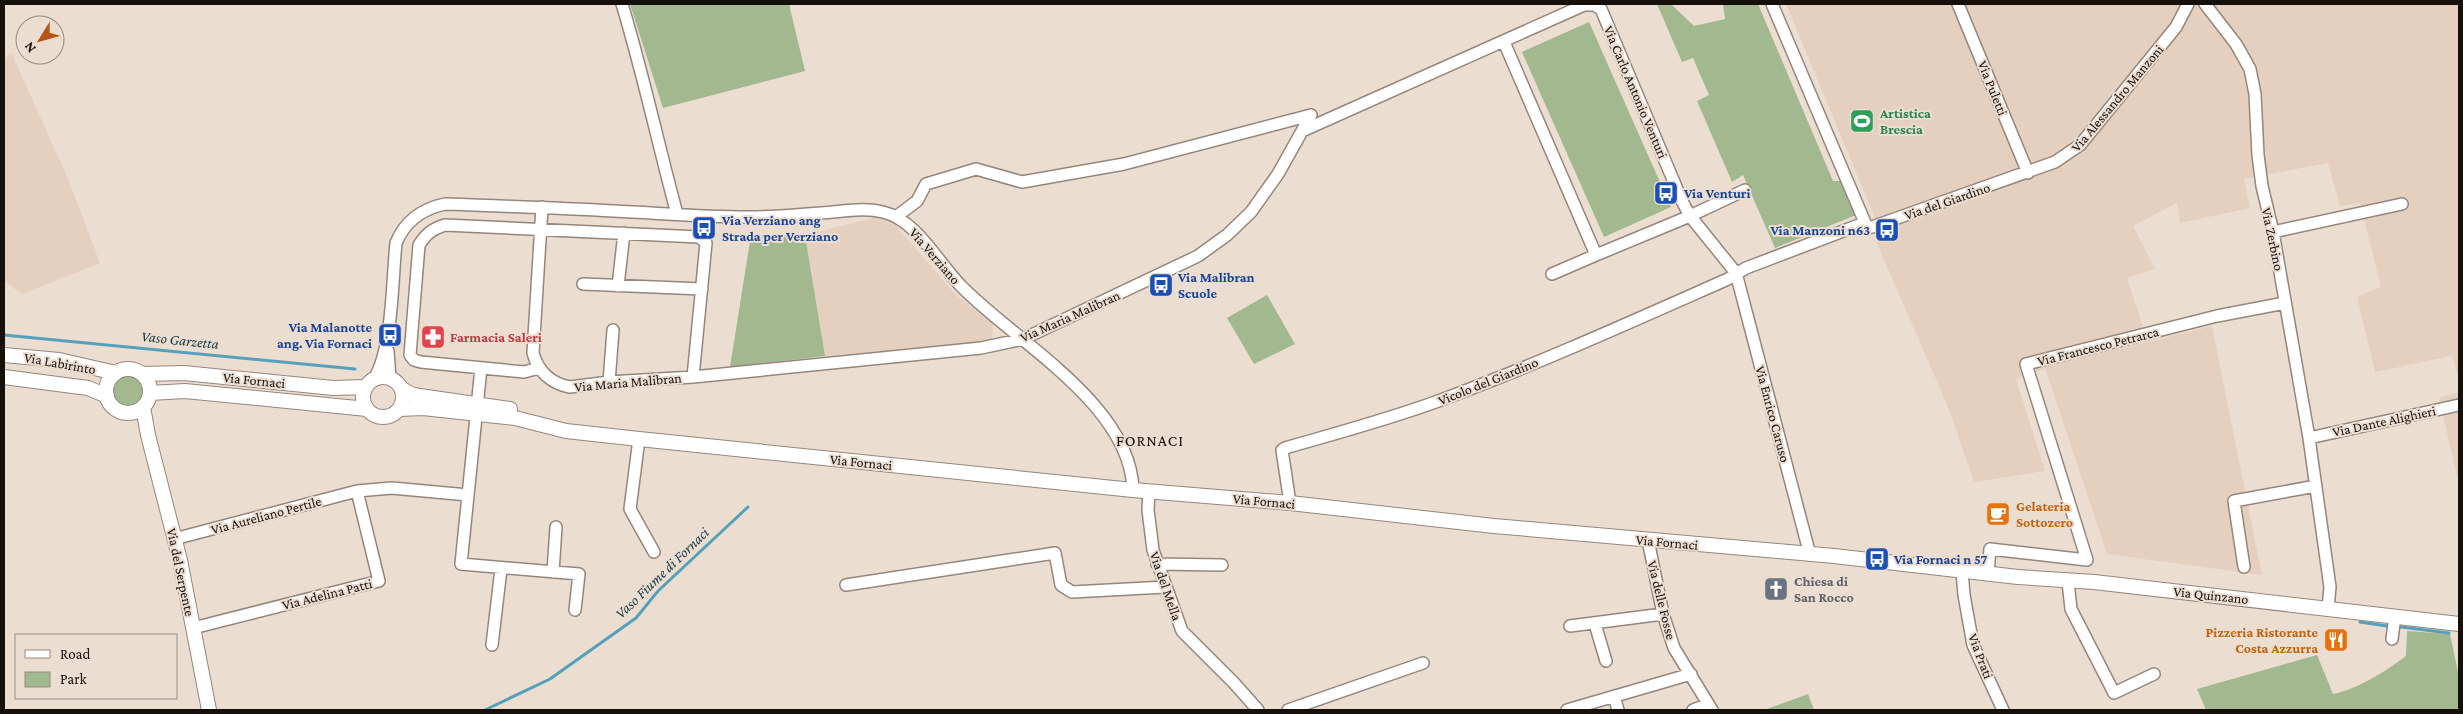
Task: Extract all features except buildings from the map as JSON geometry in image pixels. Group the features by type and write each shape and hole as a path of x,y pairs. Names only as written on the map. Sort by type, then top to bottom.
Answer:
{"street":[{"path":"622,4 638,56 653,126 676,214"},
{"path":"1772,4 1866,225"},
{"name":"Via Puletti","path":"1958,4 2028,173"},
{"name":"Via Alessandro Manzoni","path":"2028,173 2055,162 2080,145 2176,27 2188,4"},
{"name":"Via Zerbino","path":"2205,4 2236,44 2250,69 2255,94 2258,155 2264,200 2273,232 2316,486 2330,587 2328,608"},
{"name":"Via Carlo Antonio Venturi","path":"1302,131 1584,6 1594,5 1601,9 1690,216 1736,273"},
{"path":"1504,42 1596,255"},
{"name":"Via Maria Malibran","path":"540,368 554,382 570,388 609,382 693,377 981,348 1023,339 1198,256 1227,235 1251,212 1278,174 1311,115 1124,164 1022,182 976,169 926,184 916,201 897,216"},
{"name":"Via del Giardino","path":"1736,273 1859,225 1872,227 2028,173"},
{"path":"1552,274 1690,216 1745,190"},
{"name":"Via Verziano","path":"387,337 396,243 402,229 414,218 434,206 445,204 542,207 746,217 859,210 880,211 897,216 913,229 943,268 964,289 1059,368 1081,390 1111,428 1128,456 1133,473 1133,490"},
{"path":"2273,232 2402,204"},
{"path":"542,207 542,230 533,353 540,368 524,372 414,360 410,355 419,245 425,235 445,225 542,230 624,233 618,286"},
{"name":"Via Maria Malibran","path":"624,233 699,236 706,244 693,377"},
{"path":"393,273 416,273"},
{"name":"Vicolo del Giardino","path":"1290,503 1282,450 1285,448 1386,419 1441,400 1580,344 1728,279 1736,273"},
{"name":"Via Enrico Caruso","path":"1736,273 1810,554"},
{"path":"583,284 702,289"},
{"name":"Via Francesco Petrarca","path":"1988,574 1990,549 2087,560 2026,364 2217,316 2285,303"},
{"path":"609,382 613,330"},
{"path":"387,337 390,378"},
{"path":"367,409 363,400 382,359 387,337"},
{"name":"Via Labirinto","path":"4,355 59,360 116,373"},
{"path":"481,368 461,564 501,569 579,574 575,610"},
{"name":"Via Fornaci","path":"116,373 128,369 142,374 184,374 333,388 390,378 397,382 402,389 413,395 476,408 566,431 1133,490 1290,503 1494,526 1810,554 1962,571"},
{"path":"116,373 107,384 107,396 115,408 130,413 143,407 150,393 148,380 142,374"},
{"name":"Via Labirinto","path":"4,378 88,388 107,396"},
{"path":"399,409 403,400 402,389"},
{"name":"Via Fornaci","path":"150,393 185,391 367,409 376,416 383,417 390,416 399,409 476,408"},
{"name":"Via Dante Alighieri","path":"2309,438 2459,405"},
{"name":"Via del Serpente","path":"143,407 148,435 174,539 209,710"},
{"name":"Via del Serpente","path":"130,413 148,435"},
{"path":"639,439 630,510 654,552"},
{"path":"2244,567 2234,501 2316,486"},
{"path":"357,491 392,488 468,495"},
{"name":"Via Aureliano Pertile","path":"174,539 357,491"},
{"name":"Via Adelina Patti","path":"193,628 379,581 357,491"},
{"name":"Via del Mella","path":"1148,491 1151,539 1157,564 1182,631 1258,710"},
{"path":"553,572 556,528"},
{"name":"Via delle Fosse","path":"1648,540 1663,614 1674,648 1710,707"},
{"path":"846,585 1055,553 1061,585 1072,592 1165,587"},
{"path":"1157,564 1222,565"},
{"path":"492,645 501,569"},
{"name":"Via Quinzano","path":"1962,571 2068,582 2094,582 2459,624"},
{"name":"Via Prati","path":"1962,571 1964,595 1973,645 2003,710"},
{"path":"2068,582 2072,609 2114,693 2154,674"},
{"path":"1570,626 1663,614"},
{"path":"2392,639 2395,616"},
{"path":"1595,624 1606,661"},
{"path":"1288,710 1423,663"},
{"path":"1567,710 1691,674"},
{"path":"1614,696 1618,710"},
{"path":"1693,710 1710,707"}],"shaded area":[{"path":"1786,4 2459,4 2459,380 2452,356 2375,372 2357,297 2381,287 2360,203 2340,206 2328,163 2244,179 2250,208 2180,223 2177,203 2133,226 2155,269 2127,278 2148,342 2212,326 2262,575 2107,554 2045,368 2016,379 2045,471 1974,482 1948,407 1878,246 1873,213"},
{"path":"12,54 15,65 17,65 69,181 100,263 22,294 4,281 4,58"},
{"path":"877,217 895,225 958,297 993,322 992,342 825,356 805,235"},
{"path":"2459,392 2459,485 2439,398"}],"green space":[{"path":"630,4 789,4 805,71 663,108"},
{"path":"1657,4 1671,4 1694,26 1725,19 1723,4 1758,4 1833,181 1844,181 1856,215 1775,248 1743,175 1732,182 1697,101 1709,95 1693,58 1682,62"},
{"path":"1589,22 1671,207 1604,237 1522,52"},
{"path":"751,235 805,235 825,356 730,367"},
{"path":"1267,295 1295,344 1254,364 1227,318"},
{"path":"128,375 134,376 139,380 143,385 143,397 139,402 134,406 128,407 122,406 117,402 113,397 112,391 113,385 117,380 122,376"},
{"path":"2407,631 2450,634 2459,677 2459,710 2206,710 2197,689 2317,655 2333,694 2342,692 2371,679 2406,656"},
{"path":"1808,694 1814,710 1764,710"}],"waterway":[{"name":"Vaso Garzetta","path":"4,335 355,369"},
{"name":"Vaso Fiume di Fornaci","path":"485,710 550,679 636,618 658,591 748,507"},
{"name":"Vaso Fiume di Fornaci","path":"2360,622 2387,626"},
{"name":"Vaso Fiume di Fornaci","path":"2401,627 2449,633"}],"place":[{"name":"Artistica Brescia","path":"1862,121"},
{"name":"Via Venturi","path":"1666,193"},
{"name":"Via Verziano ang Strada per Verziano","path":"704,228"},
{"name":"Via Manzoni n63","path":"1887,230"},
{"name":"Via Malibran Scuole","path":"1161,285"},
{"name":"Via Malanotte ang. Via Fornaci","path":"390,335"},
{"name":"Farmacia Saleri","path":"433,337"},
{"name":"Gelateria Sottozero","path":"1998,514"},
{"name":"Via Fornaci n 57","path":"1877,559"},
{"name":"Chiesa di San Rocco","path":"1776,589"},
{"name":"Pizzeria Ristorante Costa Azzurra","path":"2336,640"}],"district":[{"name":"FORNACI","path":"1150,440"}]}
